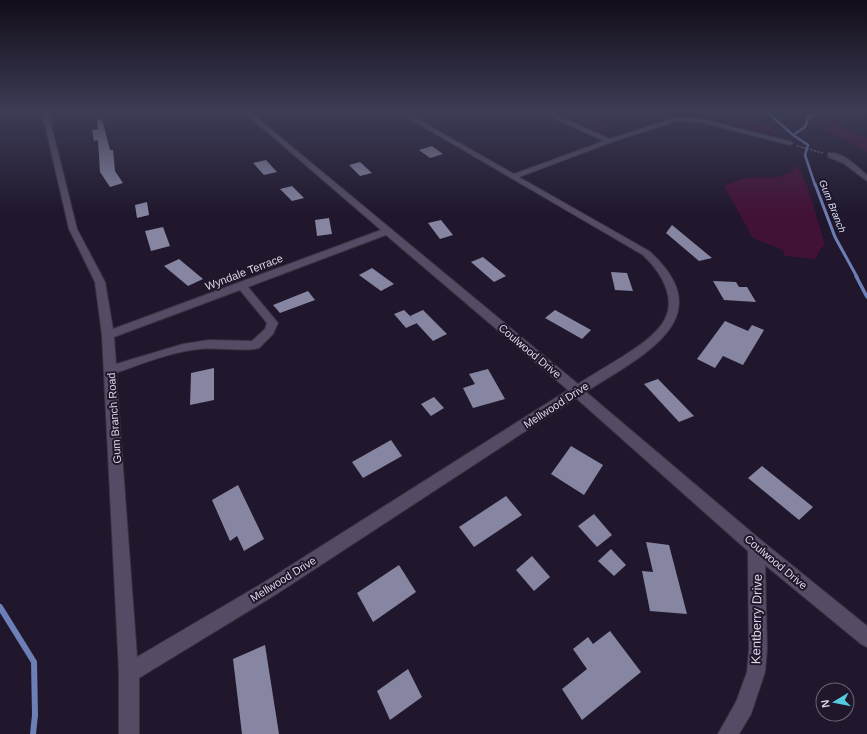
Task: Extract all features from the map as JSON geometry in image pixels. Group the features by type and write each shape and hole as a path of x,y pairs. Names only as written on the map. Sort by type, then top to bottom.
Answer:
{"street":[{"name":"Gum Branch Road","path":"53,146 73,229 100,282 108,335 129,673 130,734"},
{"name":"Coulwood Drive","path":"288,146 577,391 756,547 867,638"},
{"name":"Mellwood Drive","path":"129,673 269,588 644,348 659,336 669,323 674,310 672,288 668,276 646,253 462,146"},
{"path":"515,176 596,146"},
{"path":"831,155 846,161 867,179"},
{"name":"Wyndale Terrace","path":"108,335 388,231"},
{"path":"111,370 193,346 222,344 255,345 269,331 273,323 242,286"},
{"name":"Kentberry Drive","path":"728,734 744,707 756,672 758,649 756,547"}],"path":[{"path":"800,146 816,151"}],"shaded area":[{"path":"856,146 867,146 867,152"},
{"path":"797,165 807,185 825,245 820,249 816,259 785,256 783,250 753,238 724,186 745,178 780,176 792,171"}],"building":[{"path":"98,146 109,146 110,150 113,150 115,171 123,183 110,187 100,172"},
{"path":"432,146 443,154 430,158 419,150"},
{"path":"266,160 277,172 264,175 253,163"},
{"path":"360,162 372,173 360,176 349,165"},
{"path":"292,186 304,198 292,201 280,189"},
{"path":"147,202 149,215 137,218 135,205"},
{"path":"329,218 332,234 317,236 315,220"},
{"path":"441,220 453,235 440,239 428,223"},
{"path":"672,225 712,258 699,261 666,233"},
{"path":"163,227 170,246 151,251 145,231"},
{"path":"483,257 506,276 494,282 471,262"},
{"path":"179,259 203,279 188,286 164,266"},
{"path":"372,268 394,284 381,291 359,275"},
{"path":"611,272 627,273 633,291 615,290"},
{"path":"713,281 736,282 739,287 747,287 756,302 724,300"},
{"path":"308,291 315,300 280,313 273,305"},
{"path":"404,310 417,323 406,328 394,314"},
{"path":"423,310 447,334 433,341 410,316"},
{"path":"555,310 591,330 582,339 545,318"},
{"path":"725,321 748,331 752,325 764,330 743,365 723,356 715,368 697,359"},
{"path":"214,368 214,400 190,405 191,373"},
{"path":"488,369 505,399 473,408 463,388 475,384 469,374"},
{"path":"658,379 694,416 679,422 644,384"},
{"path":"434,397 444,408 431,416 421,404"},
{"path":"391,440 402,456 363,478 352,462"},
{"path":"571,446 603,465 584,495 551,474"},
{"path":"762,466 813,507 799,520 748,478"},
{"path":"238,485 264,539 244,551 237,536 230,541 212,500"},
{"path":"506,496 522,515 474,547 459,527"},
{"path":"594,514 612,535 597,547 578,526"},
{"path":"646,542 669,545 687,614 650,611 642,571 653,572"},
{"path":"611,549 626,565 614,576 598,561"},
{"path":"532,556 550,577 534,591 516,570"},
{"path":"399,565 416,592 373,622 357,593"},
{"path":"610,631 641,672 582,720 562,689 587,669 573,649 588,637 593,644"},
{"path":"265,645 279,734 242,734 233,659"},
{"path":"408,669 422,697 390,720 377,691"}],"waterway":[{"name":"Gum Branch","path":"808,146 805,155 815,185"},
{"name":"Gum Branch","path":"815,184 835,237 857,277"},
{"name":"Gum Branch","path":"856,276 867,297"},
{"path":"0,607 34,662 35,715 33,734"}]}
